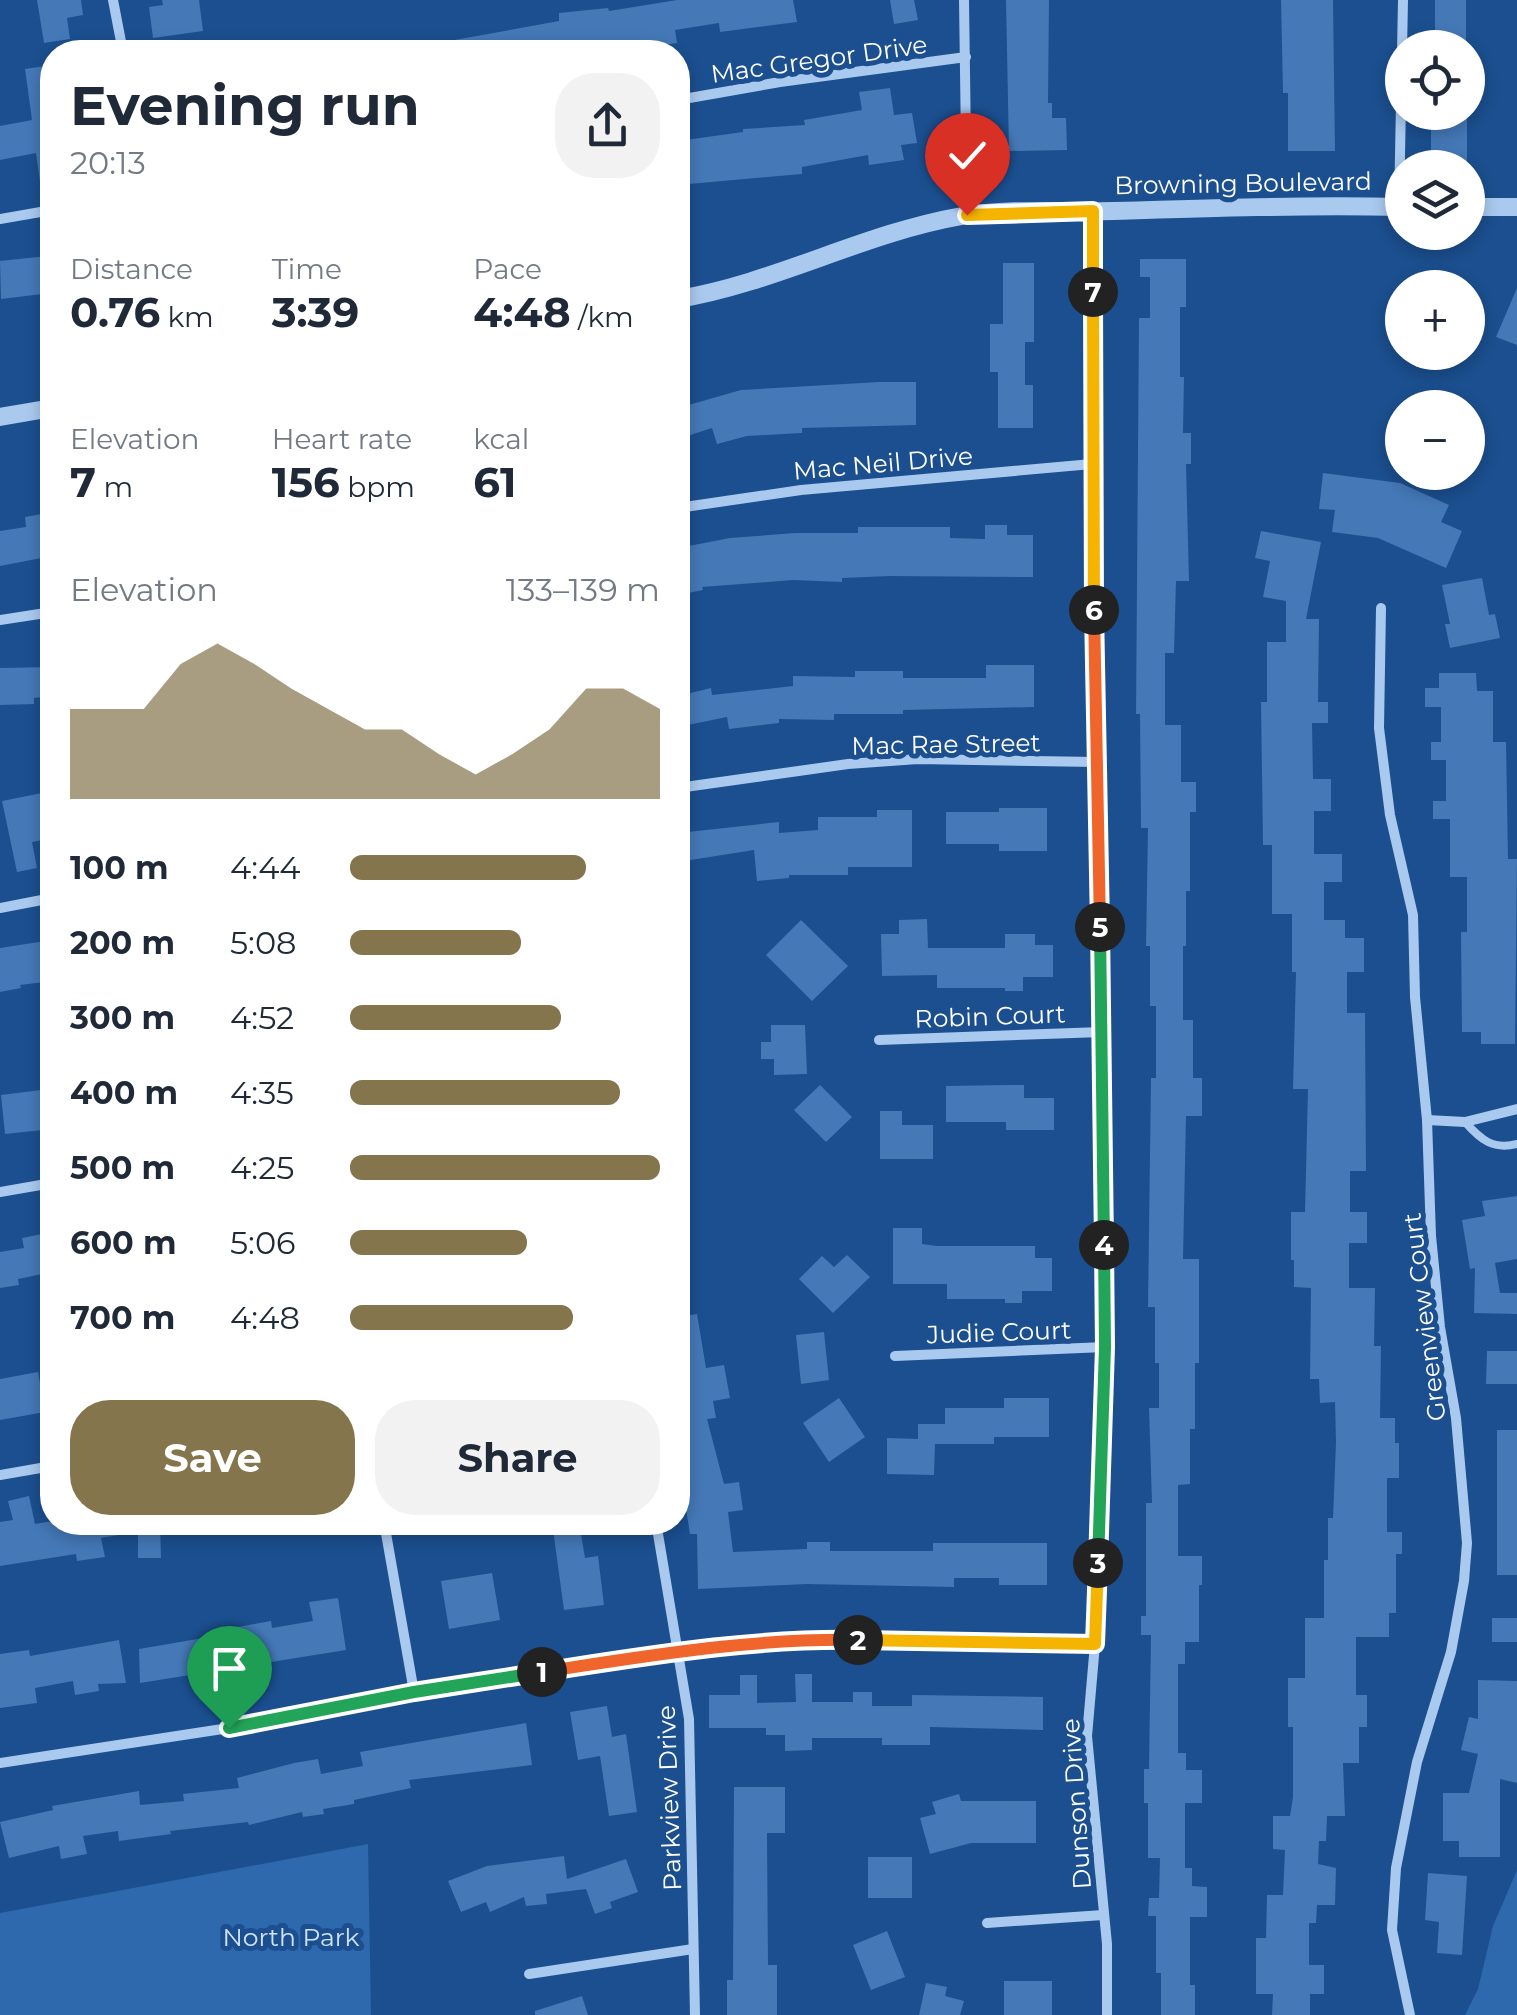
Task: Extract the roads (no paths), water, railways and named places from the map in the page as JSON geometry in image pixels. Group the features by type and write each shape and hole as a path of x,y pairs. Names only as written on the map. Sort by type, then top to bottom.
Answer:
{"street":[{"path":"113,0 121,40"},
{"path":"964,0 967,215"},
{"path":"1402,150 1403,0"},
{"name":"Mac Gregor Drive","path":"690,98 966,58"},
{"name":"Browning Boulevard","path":"690,298 907,227 967,215 1385,206"},
{"path":"1485,207 1517,207"},
{"name":"Dunson Drive","path":"1093,211 1092,464 1105,1347 1095,1644 1086,1736 1107,1944 1107,2015"},
{"path":"0,220 40,212"},
{"path":"0,417 40,410"},
{"name":"Mac Neil Drive","path":"690,506 802,490 1092,464"},
{"name":"Greenview Court","path":"1382,608 1379,728 1390,814 1413,915 1431,1236 1440,1327 1456,1418 1468,1543 1451,1652 1417,1762 1396,1868 1392,1930 1410,2015"},
{"path":"0,620 40,614"},
{"name":"Mac Rae Street","path":"690,786 848,764 918,759 1096,762"},
{"path":"0,908 40,900"},
{"name":"Robin Court","path":"879,1040 1102,1032"},
{"path":"1427,1120 1465,1122 1517,1109"},
{"path":"0,1192 40,1185"},
{"name":"Judie Court","path":"895,1356 1105,1347"},
{"path":"0,1474 40,1468"},
{"path":"386,1535 414,1692"},
{"name":"Parkview Drive","path":"658,1535 689,1719 694,2015"},
{"path":"0,1764 229,1728 414,1692 679,1651 800,1639 1095,1644"},
{"path":"987,1923 1104,1914"},
{"path":"529,1974 693,1949"}],"lane":[{"path":"1465,1122 1480,1139 1500,1148 1517,1144"}],"park label":[{"name":"North Park","path":"291,1937"}]}
